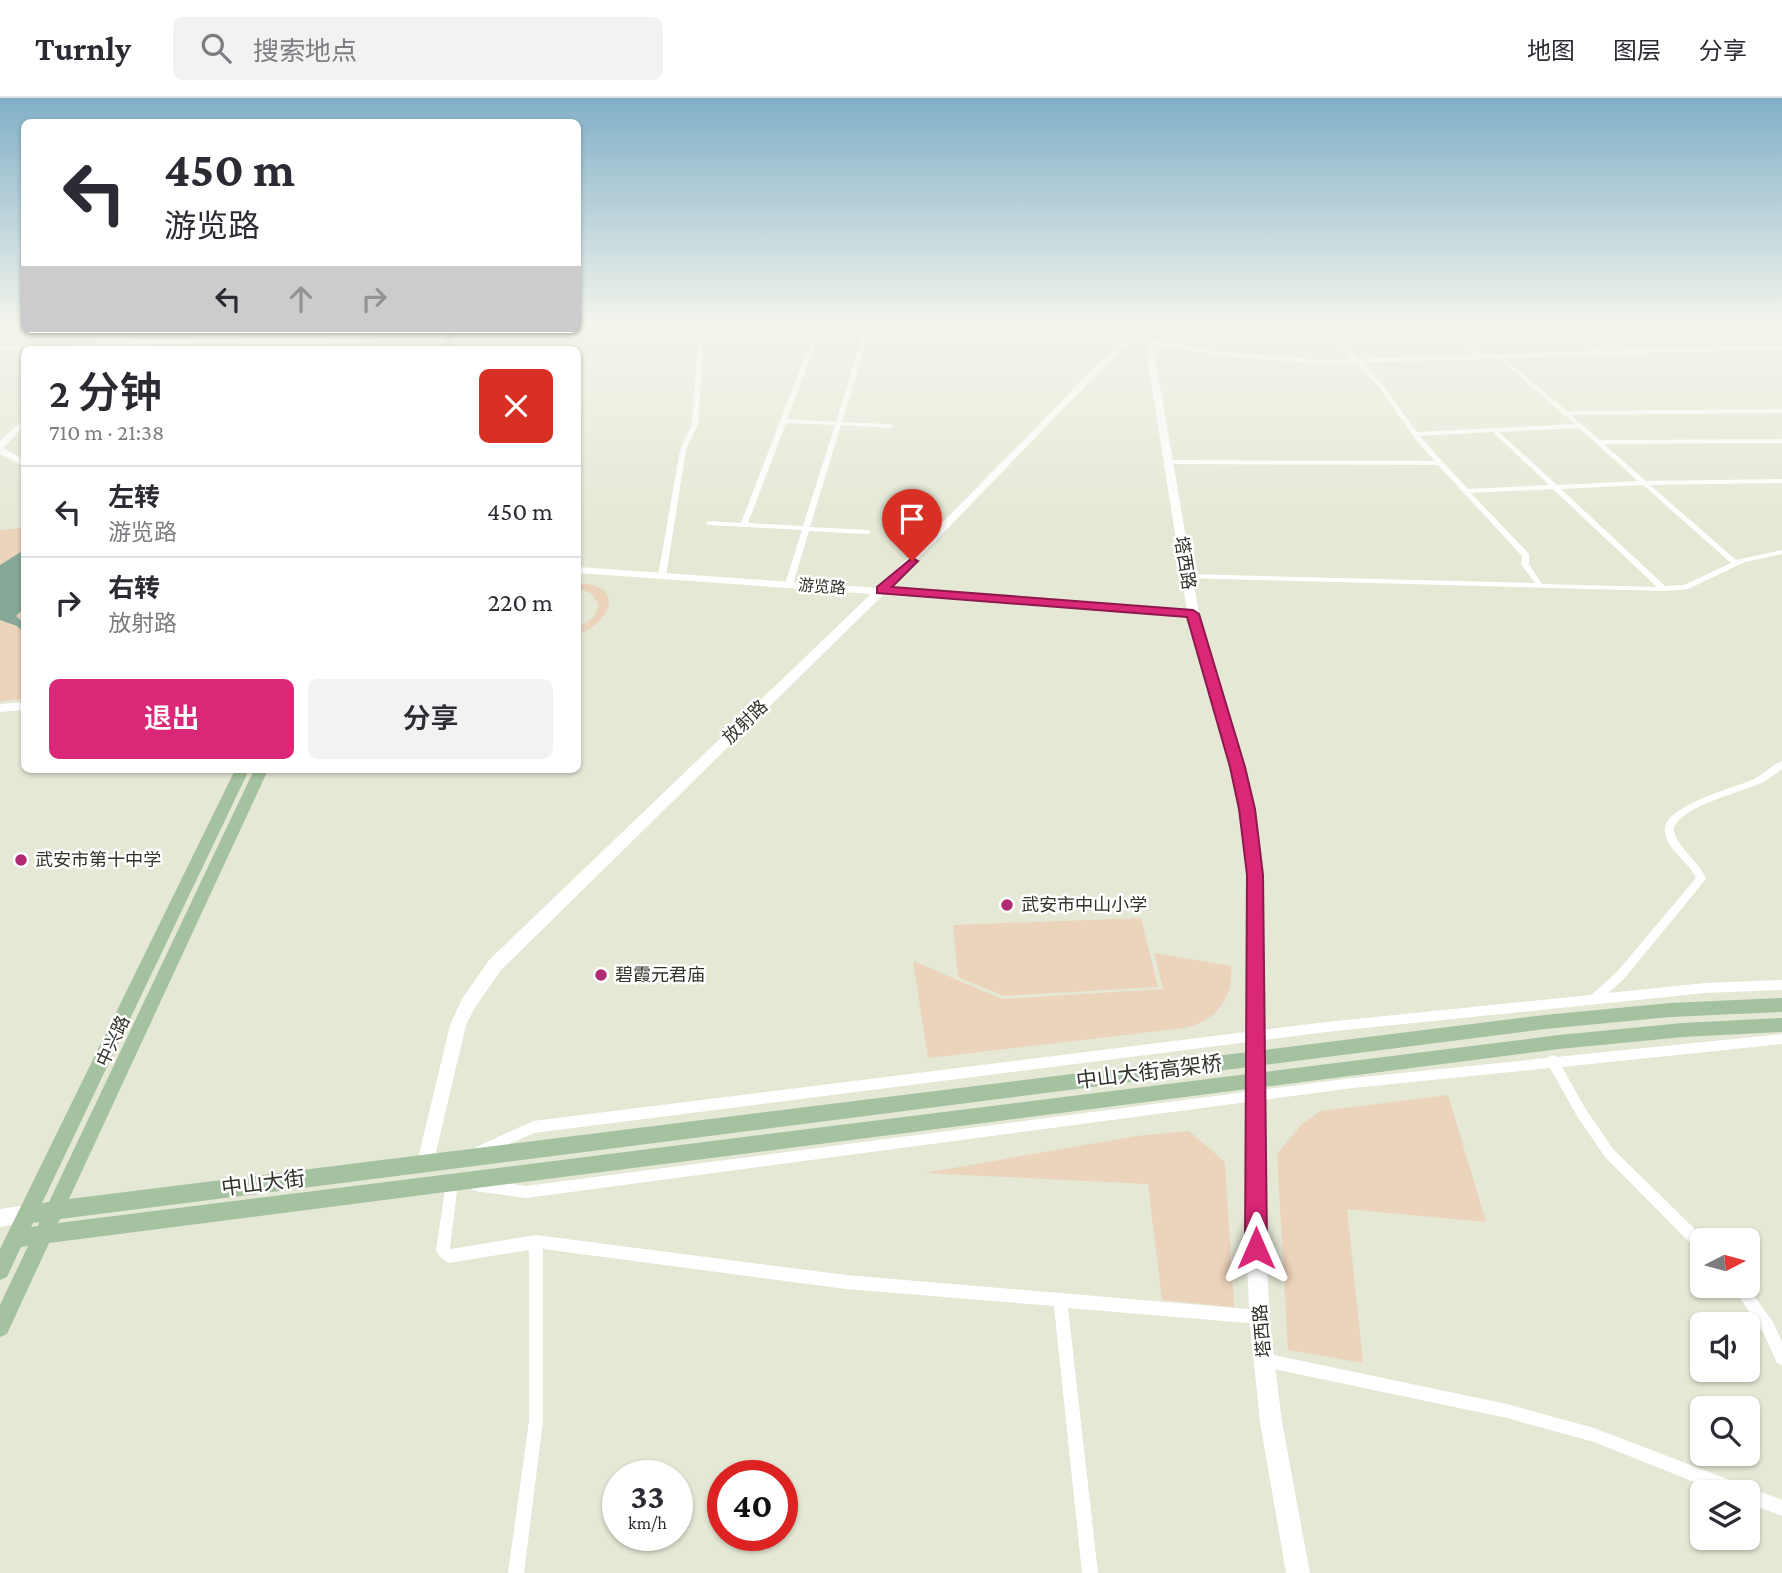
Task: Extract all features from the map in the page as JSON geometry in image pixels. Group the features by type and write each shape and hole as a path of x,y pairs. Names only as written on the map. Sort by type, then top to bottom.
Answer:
{"main road":[{"name":"中兴路","path":"0,1270 8,1239 27,1214 242,773"},
{"name":"中兴路","path":"0,1328 260,773"},
{"name":"中山大街高架桥","path":"527,1150 1545,1022 1670,1010 1782,1005"},
{"name":"中山大街高架桥","path":"523,1174 1559,1042 1683,1030 1782,1025"},
{"name":"中山大街","path":"27,1214 527,1150"},
{"name":"中山大街","path":"8,1239 523,1174"}],"street":[{"path":"662,576 683,450 695,424 697,394"},
{"path":"744,525 793,394"},
{"path":"789,584 847,394"},
{"name":"放射路","path":"426,1163 458,1025 468,1004 495,965 882,590 1074,394"},
{"name":"塔西路","path":"1158,394 1193,614 1238,767 1251,840 1255,875 1256,1248 1259,1317 1271,1422 1297,1573"},
{"path":"1385,394 1440,463 1526,556 1525,564 1540,586"},
{"path":"1543,394 1735,563"},
{"path":"1566,413 1782,411"},
{"path":"783,421 890,426"},
{"path":"21,425 0,448 21,461"},
{"path":"1416,434 1581,426"},
{"path":"1494,430 1664,589"},
{"path":"1601,442 1782,441"},
{"path":"1169,462 1440,463"},
{"path":"1466,491 1644,483 1782,481"},
{"path":"709,523 868,532"},
{"path":"1187,576 1664,589 1685,587 1735,563 1782,552"},
{"name":"游览路","path":"581,570 1193,614"},
{"path":"0,708 21,706"},
{"path":"1595,998 1620,976 1701,879 1674,841 1669,830 1670,824 1687,808 1762,779 1782,764"},
{"path":"466,1158 533,1127 1255,1035 1595,998 1705,988 1782,985"},
{"path":"1259,1317 846,1282 536,1242 449,1256 444,1254 455,1183 526,1192 1256,1095 1552,1060 1782,1039"},
{"path":"1552,1060 1609,1153 1690,1233"},
{"name":"中山大街","path":"0,1218 27,1214"},
{"path":"516,1573 536,1421 536,1242"},
{"path":"1748,1298 1768,1326 1782,1358"},
{"path":"1060,1300 1090,1573"},
{"path":"1264,1360 1507,1411 1594,1435 1709,1480"},
{"path":"1760,1500 1782,1508"}],"shaded area":[{"path":"21,528 21,699 0,701 0,530"},
{"path":"21,552 21,611 16,616 21,620 21,630 0,620 0,565"},
{"path":"581,583 603,590 609,604 599,621 581,634 581,626 594,617 599,605 591,593 581,590"},
{"path":"1141,918 1158,987 1004,996 958,977 953,925"},
{"path":"1154,953 1231,966 1226,998 1214,1014 1185,1028 928,1058 913,961 1002,999 1163,989"},
{"path":"1448,1095 1486,1222 1347,1209 1363,1363 1288,1350 1277,1154 1302,1124 1321,1111"},
{"path":"1189,1131 1225,1162 1234,1307 1162,1300 1148,1184 925,1173 1136,1136"}],"place":[{"name":"武安市第十中学","path":"21,860"},
{"name":"武安市中山小学","path":"1007,905"},
{"name":"碧霞元君庙","path":"601,975"}],"route":[{"path":"912,561 882,590 1193,614 1238,767 1247,809 1255,875 1256,1248"}]}
